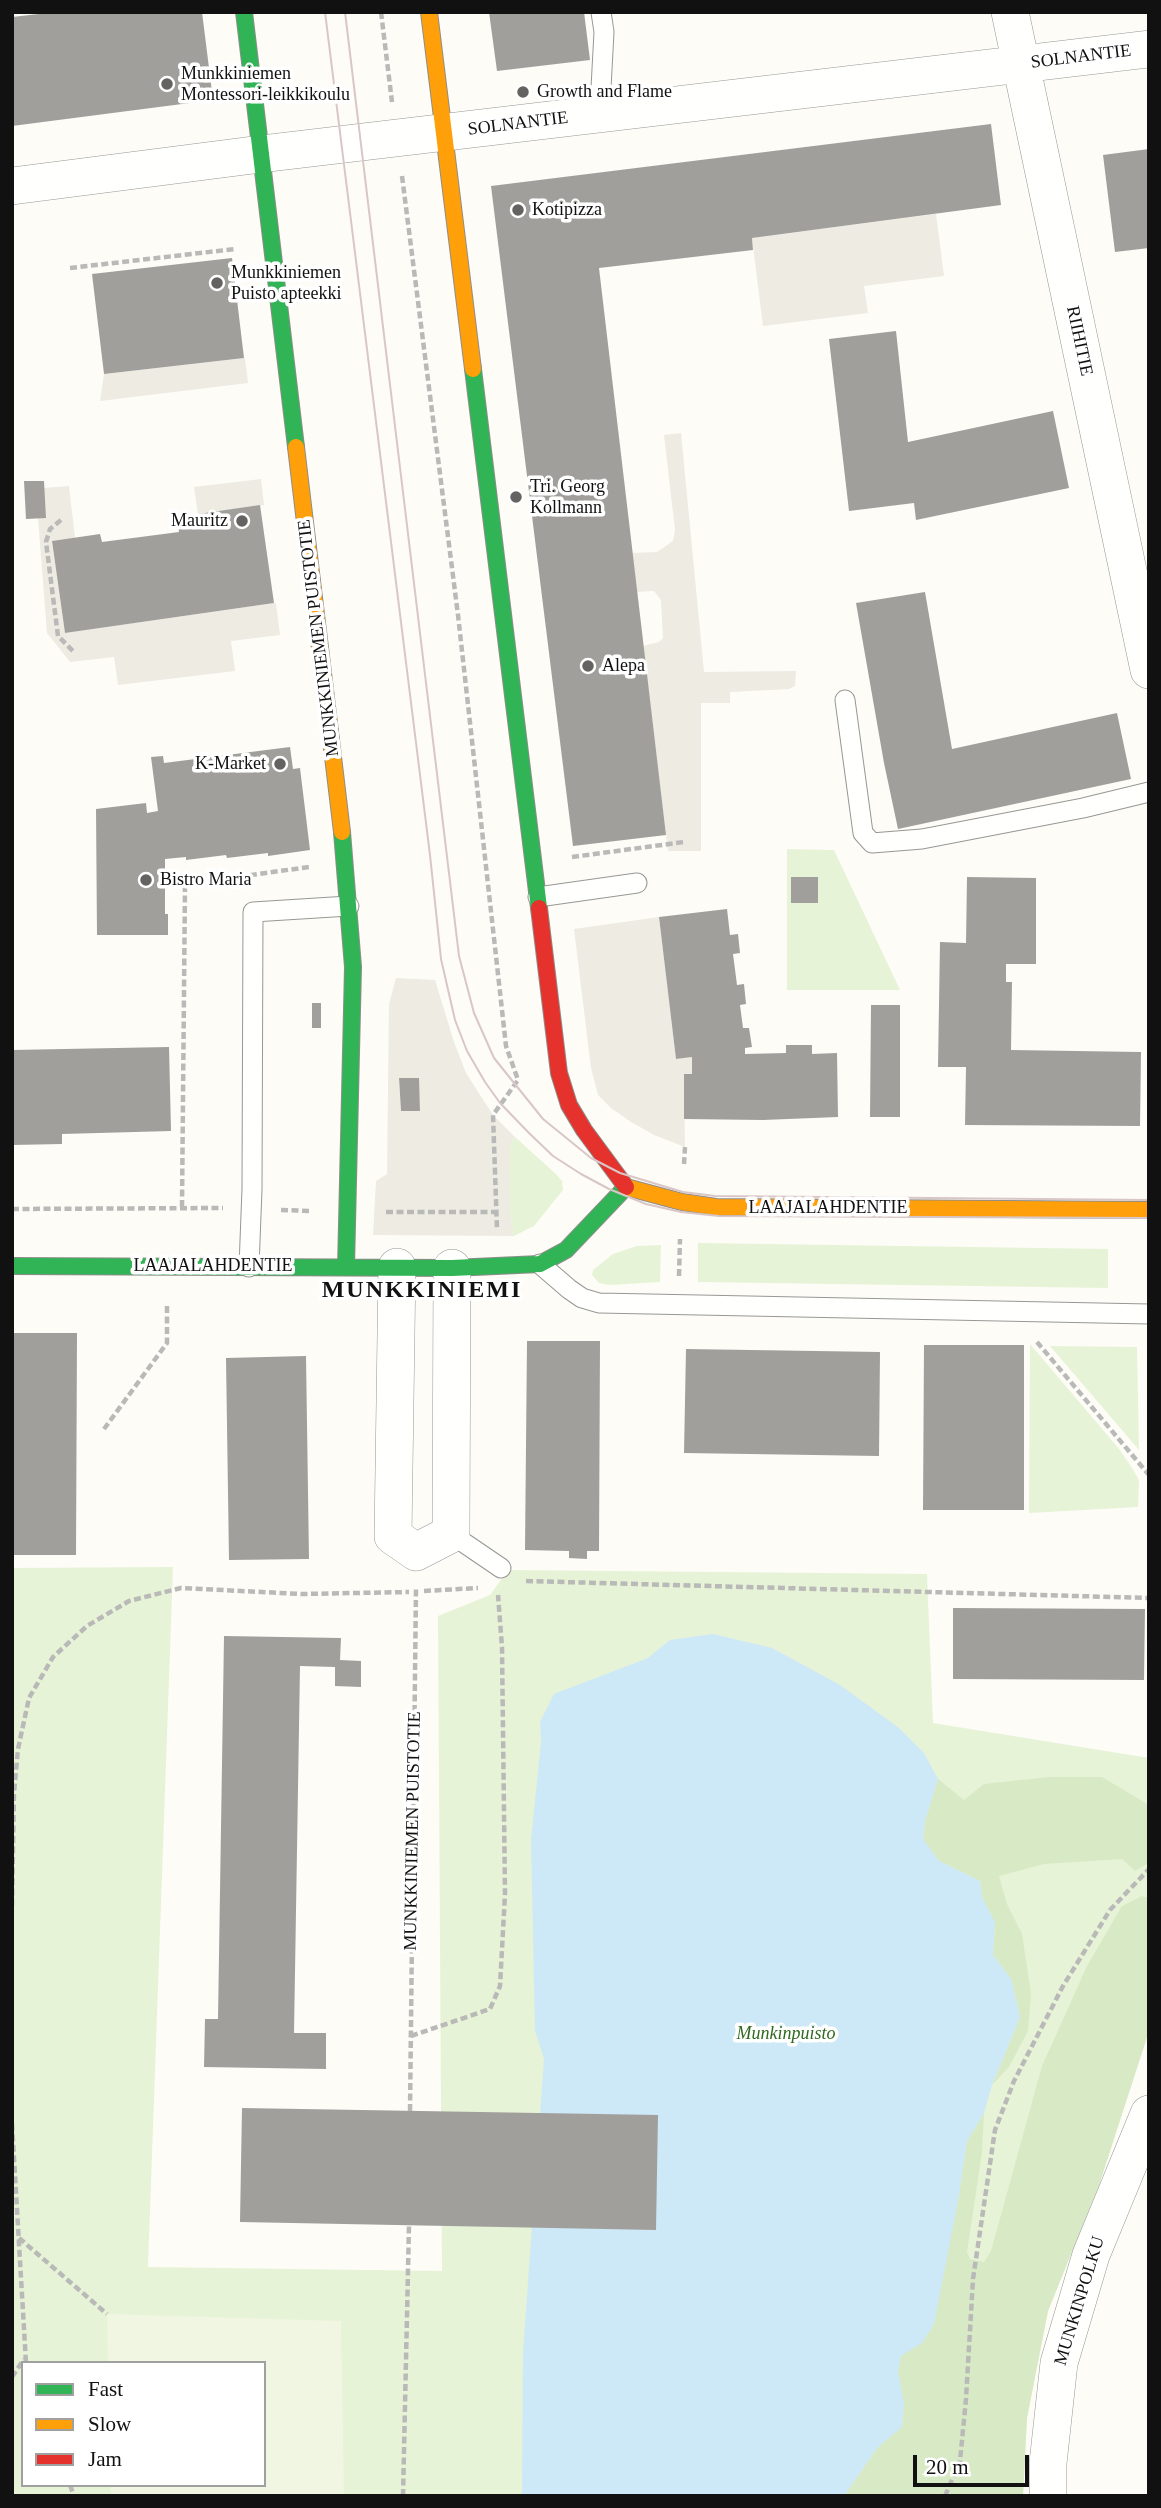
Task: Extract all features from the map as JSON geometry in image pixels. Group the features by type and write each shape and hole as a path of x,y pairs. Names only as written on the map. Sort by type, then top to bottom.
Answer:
{"street":[{"name":"MUNKKINIEMEN PUISTOTIE","path":"244,12 349,906 353,967 346,1267"},
{"path":"429,12 446,133 559,1073 569,1104 579,1122 626,1187"},
{"name":"RIIHITIE","path":"1010,12 1149,670"},
{"name":"SOLNANTIE","path":"12,186 1149,49"},
{"name":"LAAJALAHDENTIE","path":"12,1266 452,1268 540,1264 566,1250 626,1187 682,1202 716,1207 1149,1210"},
{"path":"397,1267 393,1536 416,1552 451,1534 452,1268"},
{"name":"MUNKINPOLKU","path":"1048,2496 1048,2463 1059,2363 1091,2255 1149,2114"}],"lane":[{"path":"601,12 604,32 601,88 603,114"},
{"path":"845,700 863,833 872,844 935,836 1083,808 1149,792"},
{"path":"538,897 637,883"},
{"path":"249,1267 252,1189 253,912 349,906"},
{"path":"540,1264 582,1298 600,1303 1149,1314"},
{"path":"451,1534 499,1574"}],"path":[{"path":"381,12 391,92"},
{"path":"403,184 459,628 506,1045 518,1080 494,1115 497,1212"},
{"path":"70,268 239,248"},
{"path":"61,520 50,529 46,542 58,636 74,652"},
{"path":"581,856 684,842"},
{"path":"182,1207 186,884 314,866"},
{"path":"104,1429 167,1343 167,1267"},
{"path":"1035,1340 1149,1475"},
{"name":"MUNKKINIEMEN PUISTOTIE","path":"410,2111 416,1552"},
{"path":"411,2036 490,2009 500,1986 505,1894 499,1574"},
{"path":"12,1906 15,1782 18,1749 29,1698 53,1657 87,1626 129,1601 181,1588 302,1594 485,1588 499,1574 1148,1598"},
{"path":"945,2496 960,2461 973,2279 995,2130 1014,2081 1063,1986 1110,1910 1149,1868"},
{"path":"12,2124 25,2360"},
{"path":"403,2496 409,2225"},
{"path":"19,2238 107,2314"}],"green space":[{"path":"787,849 834,850 900,990 787,990"},
{"path":"515,1137 556,1174 562,1181 563,1190 534,1226 514,1236 510,1214 510,1146"},
{"path":"698,1243 1108,1249 1108,1288 698,1282"},
{"path":"661,1245 660,1282 609,1285 599,1283 592,1275 593,1270 613,1254 637,1246"},
{"path":"1030,1344 1120,1450 1132,1468 1139,1480 1138,1507 1029,1513"},
{"path":"1050,1346 1137,1347 1139,1450"},
{"name":"Munkinpuisto","path":"173,1567 148,2267 442,2271 438,1616 490,1595 508,1570 927,1574 933,1723 1149,1758 1149,2031 1099,2185 1048,2311 1027,2418 1023,2496 12,2496 12,1568"},
{"path":"1049,1777 1102,1777 1149,1805 1149,1863 1135,1871 1122,1859 1044,1864 999,1876 1007,1904 1022,1934 1031,1994 1028,2031 1009,2067 992,2085 1020,2017 1011,1979 993,1955 995,1923 982,1897 980,1881 939,1861 923,1839 925,1821 938,1779 964,1800 984,1784"},
{"path":"1142,1896 1149,1898 1149,2031 1099,2185 1048,2311 1027,2418 1023,2496 844,2496 877,2448 902,2426 904,2404 898,2371 901,2355 921,2343 958,2201 967,2141 984,2113 982,2152 967,2252 970,2259 984,2262 991,2251 1042,2066 1087,1966 1122,1906"},
{"path":"107,2314 341,2321 344,2496 111,2496 110,2487 266,2487 266,2361 108,2361"}],"shaded area":[{"path":"936,214 944,276 864,286 868,313 763,326 752,238"},
{"path":"245,358 248,383 100,401 104,374"},
{"path":"681,433 704,672 796,671 795,686 789,689 730,692 730,703 701,703 701,851 668,851 643,646 659,642 663,638 661,600 654,591 636,592 632,553 657,552 673,541 675,530 664,435"},
{"path":"261,479 264,505 198,514 194,487"},
{"path":"69,486 75,538 52,542 65,633 276,603 280,635 231,641 235,671 118,685 114,657 70,662 47,633 38,518 44,488"},
{"path":"659,917 676,1059 692,1057 692,1074 684,1075 685,1147 654,1135 631,1122 598,1095 591,1068 574,929"},
{"path":"396,978 435,980 466,1073 493,1115 515,1137 510,1146 510,1214 514,1236 373,1235 376,1181 387,1174 389,1004","holes":["418,1078 420,1111 401,1111 399,1079"]}],"water":[{"path":"713,1634 772,1648 840,1685 899,1728 924,1753 938,1779 925,1821 923,1839 939,1861 980,1881 982,1897 995,1922 993,1955 1011,1979 1020,2017 992,2085 984,2113 967,2141 934,2324 922,2343 901,2356 898,2371 904,2404 902,2427 877,2448 844,2496 522,2496 523,2352 544,2059 535,2030 531,1840 541,1742 540,1722 554,1694 648,1658 670,1640"}],"building":[{"path":"56,12 202,12 213,100 12,126 12,17"},
{"path":"489,12 584,12 590,60 497,71"},
{"path":"991,124 1001,205 752,238 753,250 599,268 666,835 573,846 491,186"},
{"path":"1149,149 1149,248 1115,252 1103,155"},
{"path":"232,258 244,358 104,374 92,274"},
{"path":"896,331 908,442 1053,411 1069,488 916,520 914,503 849,511 829,339"},
{"path":"24,481 44,481 46,518 26,519"},
{"path":"260,505 274,603 65,633 52,541 100,534 102,542 179,532 177,517"},
{"path":"925,592 952,749 1117,713 1131,779 898,829 856,603"},
{"path":"290,747 293,769 300,768 310,850 268,856 268,853 227,858 226,855 186,860 186,857 165,859 165,914 168,914 168,935 97,935 96,809 146,803 147,813 158,811 151,757 163,756 164,763"},
{"path":"791,877 818,877 818,903 791,903"},
{"path":"967,877 1036,878 1036,964 1006,964 1006,982 1012,982 1011,1050 1141,1052 1140,1126 965,1125 966,1067 938,1067 940,942 966,943"},
{"path":"727,909 730,935 738,934 740,953 733,954 737,985 744,984 746,1004 740,1005 743,1028 749,1028 752,1047 745,1048 745,1054 786,1053 786,1045 812,1045 812,1054 837,1053 838,1117 684,1119 684,1074 692,1074 692,1057 676,1059 659,917"},
{"path":"312,1003 321,1003 321,1028 312,1028"},
{"path":"871,1005 900,1005 900,1117 870,1117"},
{"path":"169,1047 171,1131 62,1134 62,1144 12,1145 12,1050"},
{"path":"399,1078 419,1078 420,1111 401,1111"},
{"path":"12,1333 77,1333 76,1555 12,1555"},
{"path":"527,1341 600,1341 599,1551 587,1551 587,1559 569,1558 569,1551 525,1550"},
{"path":"924,1345 1024,1345 1024,1510 923,1510"},
{"path":"686,1349 880,1352 879,1456 684,1453"},
{"path":"306,1356 309,1559 229,1560 226,1358"},
{"path":"953,1608 1145,1609 1144,1680 953,1679"},
{"path":"224,1636 341,1638 340,1660 361,1661 361,1687 335,1686 335,1667 300,1666 294,2033 326,2033 326,2069 204,2067 205,2019 218,2019"},
{"path":"242,2108 658,2115 656,2230 240,2222"}],"tram line":[{"path":"325,12 441,959 455,1020 467,1051 485,1082 500,1103 553,1156 609,1189 646,1204 681,1212 719,1216 1149,1218"},
{"path":"345,12 459,956 474,1013 494,1058 543,1119 591,1158 620,1173 683,1192 715,1196 1149,1200"}],"traffic: fast":[{"path":"244,12 296,447"},
{"path":"473,369 539,908"},
{"path":"342,832 353,967 346,1267"},
{"path":"12,1266 452,1268 540,1264 566,1250 626,1187"}],"traffic: slow":[{"path":"429,12 473,369"},
{"path":"296,447 342,832"},
{"path":"626,1187 682,1202 716,1207 1149,1210"}],"traffic: jam":[{"path":"539,908 559,1073 569,1105 626,1187"}],"place":[{"name":"Munkkiniemen Montessori-leikkikoulu","path":"167,84"},
{"name":"Growth and Flame","path":"523,92"},
{"name":"Kotipizza","path":"518,210"},
{"name":"Munkkiniemen Puisto apteekki","path":"217,283"},
{"name":"Tri. Georg Kollmann","path":"516,497"},
{"name":"Mauritz","path":"242,521"},
{"name":"Alepa","path":"588,666"},
{"name":"K-Market","path":"280,764"},
{"name":"Bistro Maria","path":"146,880"}],"district":[{"name":"MUNKKINIEMI","path":"422,1291"}]}
